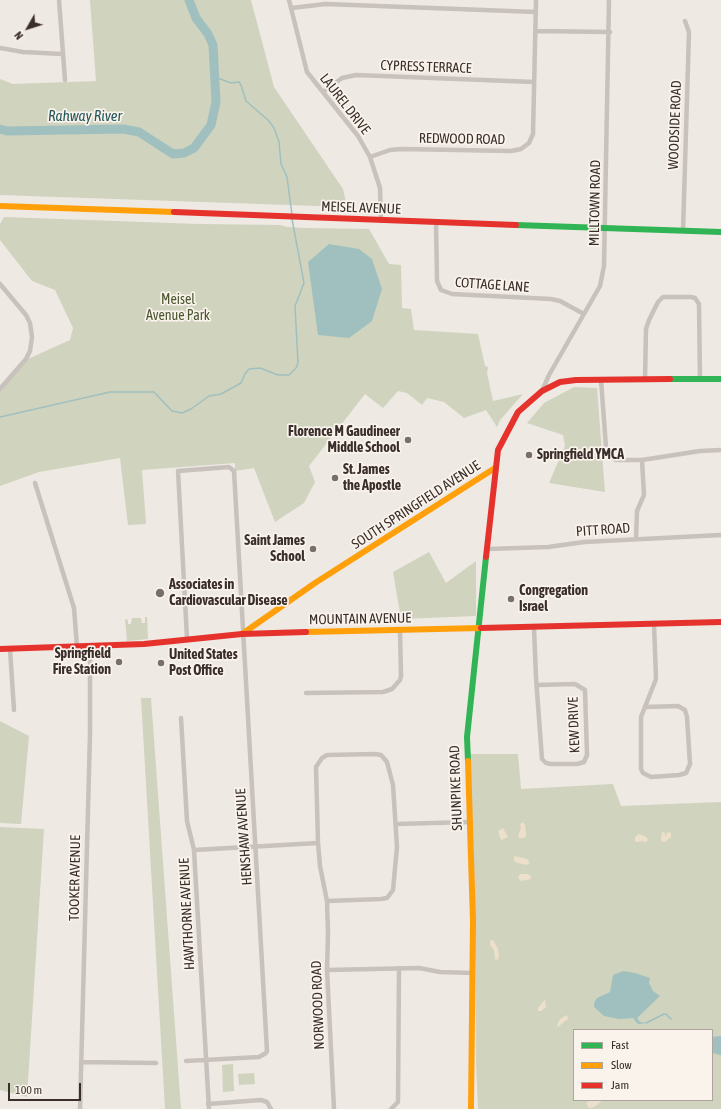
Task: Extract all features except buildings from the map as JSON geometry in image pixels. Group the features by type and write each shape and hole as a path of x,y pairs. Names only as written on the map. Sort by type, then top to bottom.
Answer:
{"street":[{"path":"59,0 65,80"},
{"name":"LAUREL DRIVE","path":"289,0 307,72 358,136 370,157 380,188 381,221"},
{"name":"REDWOOD ROAD","path":"370,157 390,150 401,149 511,151 521,149 532,139 536,0"},
{"name":"MILLTOWN ROAD","path":"542,392 549,375 600,286 602,276 605,228 610,32 609,0"},
{"path":"291,8 326,4 536,12"},
{"name":"WOODSIDE ROAD","path":"682,231 688,32 685,21"},
{"path":"536,31 610,32"},
{"path":"0,48 23,52 62,54"},
{"name":"CYPRESS TERRACE","path":"323,92 342,78 356,75 534,82"},
{"name":"MEISEL AVENUE","path":"0,206 381,221 721,232"},
{"name":"COTTAGE LANE","path":"436,222 437,280 441,290 452,294 551,299 560,301 584,314"},
{"path":"0,284 26,315 30,323 32,337 31,346 26,359 0,389"},
{"path":"645,380 646,329 658,302 663,298 669,297 691,297 695,298 699,304 700,379"},
{"name":"SOUTH SPRINGFIELD AVENUE","path":"242,634 315,583 495,468 498,450 506,430 520,411 542,392 560,382 576,380 721,379"},
{"path":"601,380 606,447 609,453 616,460 642,460 700,451 721,450"},
{"path":"636,539 637,512 644,495 642,460"},
{"name":"HENSHAW AVENUE","path":"188,638 178,471 229,467 234,471 242,634 267,1051 263,1056 206,1059"},
{"name":"SHUNPIKE ROAD","path":"471,1109 473,921 467,737 488,549 495,468"},
{"path":"35,483 74,608 77,647"},
{"name":"PITT ROAD","path":"488,549 548,547 584,542 721,535"},
{"name":"MOUNTAIN AVENUE","path":"0,649 144,644 188,638 242,634 534,628 721,622"},
{"path":"646,707 678,706 685,710 687,717 690,764 686,773 654,777 643,773 641,769 641,717 656,679 654,624"},
{"name":"KEW DRIVE","path":"534,628 537,685 542,758 546,763 551,764 577,764 584,762 587,755 585,690 575,684 537,685"},
{"path":"306,693 383,692 392,689 400,680 401,676 400,630"},
{"name":"TOOKER AVENUE","path":"80,1109 90,734 90,647"},
{"path":"10,649 14,710"},
{"name":"HAWTHORNE AVENUE","path":"181,718 187,821 194,850 208,1107"},
{"name":"NORWOOD ROAD","path":"327,901 381,899 387,898 391,895 393,890 396,864 396,824 393,785 384,758 376,754 327,755 322,758 316,767 318,843 320,866 327,901 327,970 334,1109"},
{"path":"396,824 469,822"},
{"path":"194,850 318,843"},
{"path":"391,1109 398,1102 399,968"},
{"path":"327,970 419,968 440,972 473,973"},
{"path":"186,1061 206,1059"},
{"path":"81,1062 156,1063"},
{"path":"208,1107 260,1100 267,1102 271,1109"}],"green space":[{"path":"90,0 251,0 274,87 343,189 347,207 0,195 0,79 13,84 96,81"},
{"name":"Meisel Avenue Park","path":"4,217 369,229 389,264 401,265 402,308 411,309 414,330 478,334 485,366 488,367 487,373 493,401 523,394 500,420 497,427 486,410 464,418 444,402 427,398 422,405 407,393 398,391 383,408 365,394 309,466 315,482 304,503 275,522 254,468 235,471 235,463 142,470 146,524 128,525 120,458 39,472 0,486 0,391 28,359 70,340 73,328 55,290 32,281 0,240 0,224"},
{"path":"574,387 597,388 605,492 549,483 565,446 563,435 527,423 544,403"},
{"path":"429,552 446,583 476,561 476,616 401,619 393,572"},
{"path":"145,617 147,617 148,639 127,641 125,619 128,620 128,624 131,624 132,618 141,618 142,623 145,623"},
{"path":"141,698 151,698 181,1109 165,1109"},
{"path":"0,721 29,736 21,824 0,823"},
{"path":"470,754 518,754 521,789 613,784 621,806 721,802 721,1109 478,1109 476,1063 475,901"},
{"path":"0,827 44,829 27,1097 0,1090"},
{"path":"233,1064 234,1091 223,1092 222,1065"},
{"path":"254,1073 255,1084 239,1085 238,1074"}],"sand":[{"path":"523,822 525,825 526,836 524,838 519,838 518,836 521,828 520,824"},
{"path":"503,828 508,837 501,840 498,831"},
{"path":"662,832 665,833 665,837 668,832 671,833 671,837 665,842 661,841"},
{"path":"639,834 646,837 648,840 646,842 635,841 635,837"},
{"path":"514,856 527,859 530,863 526,865 518,863 514,861"},
{"path":"520,874 528,874 531,876 531,879 521,881 518,878"},
{"path":"493,940 498,949 499,957 497,960 495,959 494,950 490,945 490,941"},
{"path":"545,999 546,1007 541,1011 538,1011 538,1008"},
{"path":"567,1015 568,1019 558,1027 557,1025 560,1019"},
{"path":"589,1101 602,1101 594,1107 589,1108 586,1103"}],"water":[{"path":"329,244 359,249 372,259 382,289 372,321 349,338 318,335 308,262"},
{"path":"623,971 650,978 649,983 653,991 660,996 637,1018 640,1022 647,1023 638,1024 633,1018 619,1019 604,1016 594,1007 594,1003 597,998 610,992 613,975"},
{"path":"721,1036 721,1055 713,1053 713,1037"}],"waterway":[{"name":"Rahway River","path":"0,129 7,131 123,129 139,132 173,154 184,153 194,148 211,125 216,102 213,45 208,34 196,18 189,0"},
{"path":"215,77 231,83 239,82 246,101 269,121 274,128 279,142 281,164 287,177 292,215"},
{"path":"0,417 110,392 154,392 172,411 182,413 191,409 209,396 221,394 241,383 249,369 260,368 278,375 289,375 296,368 298,363 295,306 304,283 292,219"},
{"path":"646,1023 664,1014 671,1019"}],"traffic: fast":[{"path":"516,225 721,232"},
{"path":"670,379 721,379"},
{"path":"468,761 467,737 486,557"}],"traffic: slow":[{"path":"0,206 174,212"},
{"path":"242,634 315,583 495,468"},
{"path":"306,632 481,628"},
{"path":"468,761 473,921 471,1109"}],"traffic: jam":[{"path":"174,212 516,225"},
{"path":"486,557 498,450 518,412 542,391 560,382 576,380 670,379"},
{"path":"481,628 721,622"},
{"path":"0,649 144,644 242,634 306,632"}],"place":[{"name":"Florence M Gaudineer Middle School","path":"408,440"},
{"name":"Springfield YMCA","path":"529,455"},
{"name":"St. James the Apostle","path":"335,478"},
{"name":"Saint James School","path":"313,549"},
{"name":"Associates in Cardiovascular Disease","path":"160,593"},
{"name":"Congregation Israel","path":"511,599"},
{"name":"Springfield Fire Station","path":"119,662"},
{"name":"United States Post Office","path":"161,663"}]}
